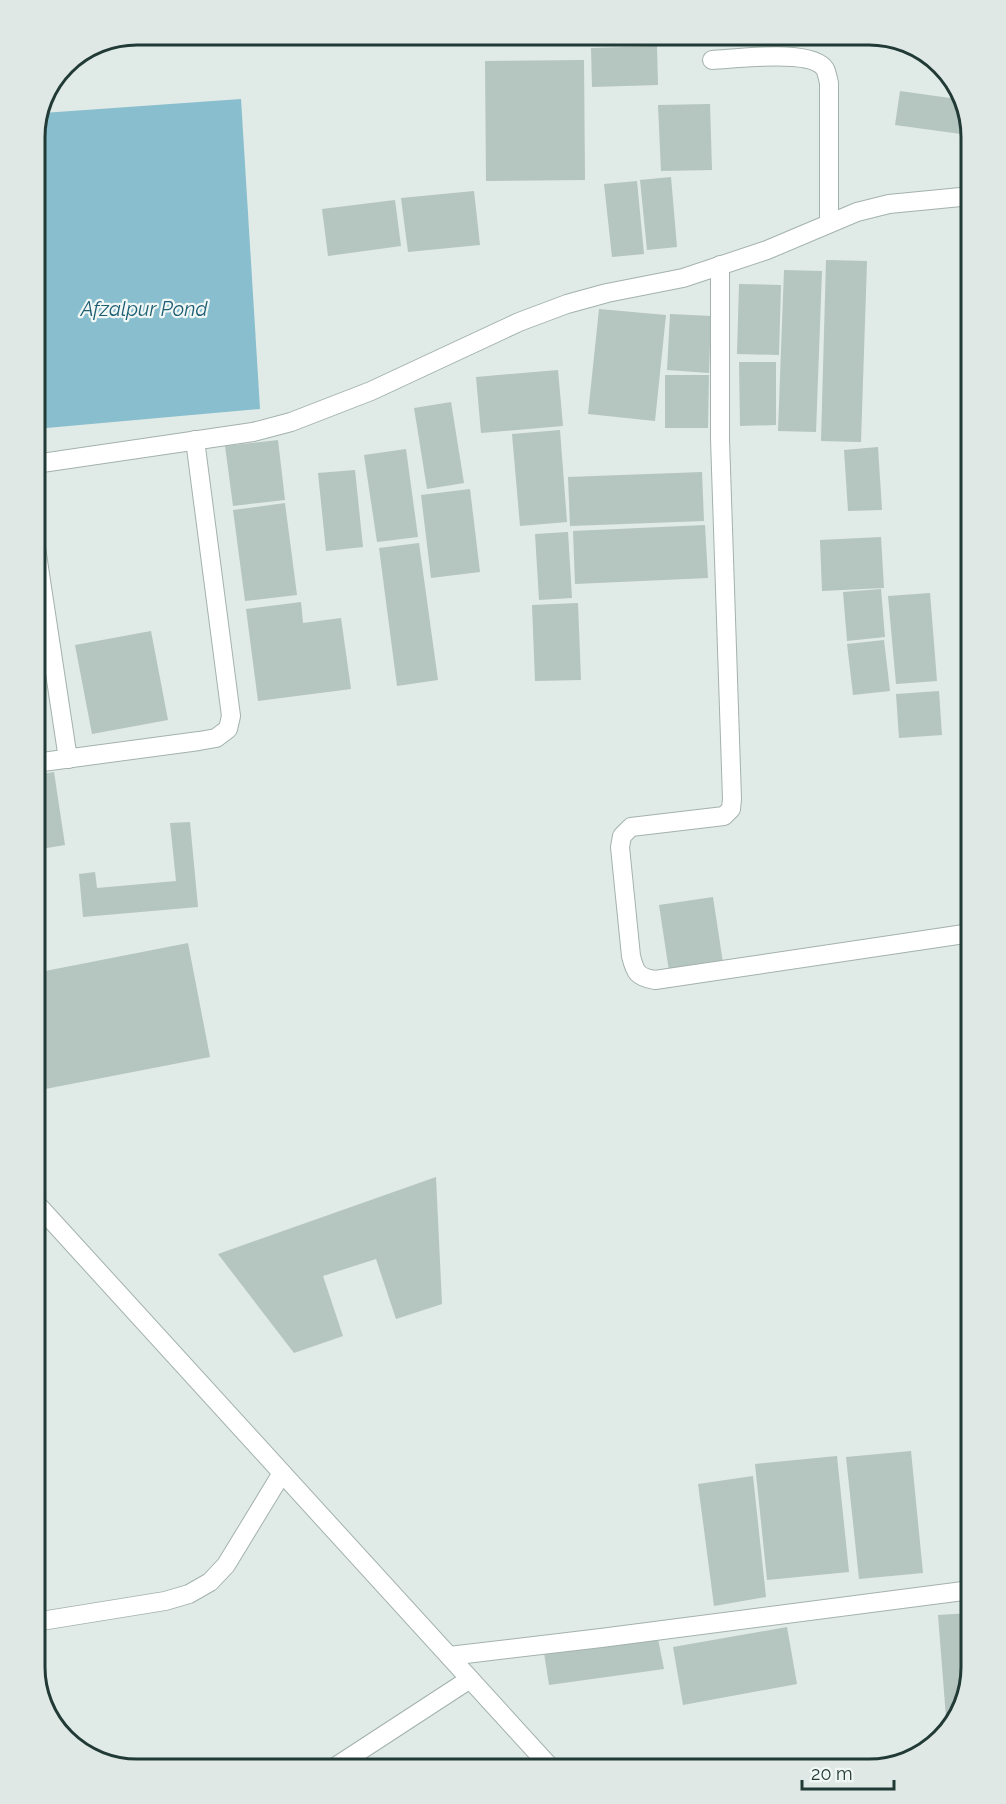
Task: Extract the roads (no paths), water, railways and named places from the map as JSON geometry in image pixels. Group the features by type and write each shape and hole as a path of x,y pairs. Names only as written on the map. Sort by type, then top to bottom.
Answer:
{"street":[{"path":"712,60 797,56 814,60 825,69 829,83 830,222"},
{"path":"45,462 253,432 291,422 371,391 519,322 567,304 607,293 683,278 767,250 857,212 889,204 961,197"},
{"path":"720,265 720,439 731,808 724,816 631,827 622,836 620,847 631,956 635,971 644,978 654,980 961,934"},
{"path":"45,762 200,741 216,738 228,729 231,716 195,440"},
{"path":"45,605 69,759"},
{"path":"45,1214 543,1759"},
{"path":"45,1620 165,1601 189,1594 210,1582 226,1565 282,1473"},
{"path":"449,1656 961,1591"},
{"path":"347,1759 470,1679"}],"water":[{"name":"Afzalpur Pond","path":"241,99 260,409 45,428 45,131 49,113"}]}
